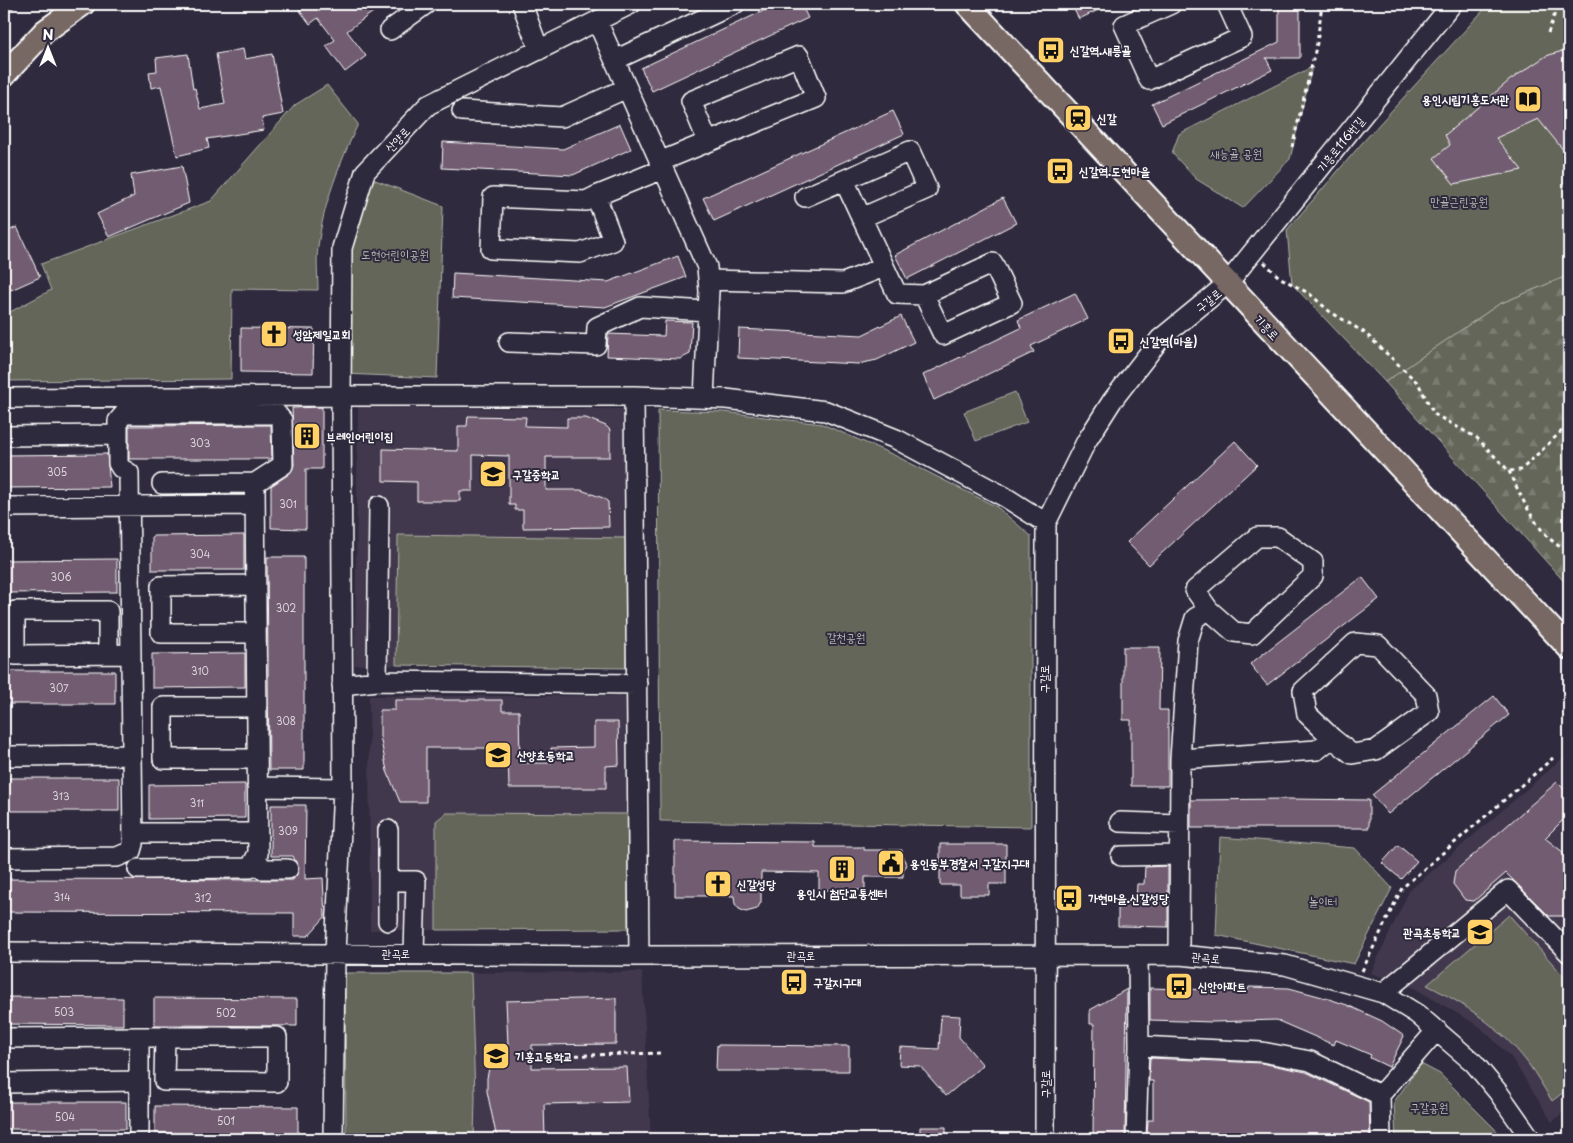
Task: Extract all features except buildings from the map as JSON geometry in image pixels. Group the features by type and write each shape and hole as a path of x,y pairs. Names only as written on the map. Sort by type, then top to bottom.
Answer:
{"main road":[{"path":"4,75 46,31 83,4"},
{"name":"기흥로","path":"967,4 1569,648"}],"street":[{"path":"390,30 426,4"},
{"path":"522,4 540,50"},
{"name":"산양로","path":"334,1139 335,953 343,788 342,248 365,172 428,106 631,4"},
{"path":"615,60 735,4"},
{"path":"1171,4 1124,26 1150,80 1242,37 1227,4"},
{"name":"기흥로116번길","path":"1227,284 1452,4"},
{"path":"597,21 706,267 708,311 704,398"},
{"path":"596,196 613,241 580,253 490,249 493,197 586,201 596,196 661,165 708,142 816,98 799,56 691,101 708,142"},
{"path":"462,111 562,117 627,88"},
{"path":"805,197 910,151 927,189 861,218"},
{"path":"844,180 897,294 924,295 993,263 1012,303 943,336 924,295"},
{"path":"708,280 843,283 884,267"},
{"name":"구갈로","path":"1045,1139 1046,523 1065,481 1112,401 1160,339 1227,284"},
{"path":"509,342 596,344 597,327 640,307 708,311"},
{"path":"4,398 341,396 634,396 726,398 826,411 896,439 1005,497 1046,523"},
{"path":"634,396 639,956"},
{"path":"4,858 117,857 131,851 133,833 130,506 129,473 121,468 118,463 118,421 124,414 277,414 282,420 283,464 255,483 162,484"},
{"path":"4,436 118,435"},
{"path":"138,869 250,868 256,857 258,833 255,483"},
{"path":"4,507 255,505"},
{"path":"377,681 379,506"},
{"path":"1258,537 1278,537 1313,562 1313,576 1252,634 1234,632 1209,610 1195,590 1258,537"},
{"path":"256,585 161,586 161,633 256,633"},
{"path":"108,654 108,610 15,611 15,654 108,654 131,654"},
{"path":"1179,954 1180,760 1188,641 1195,618 1209,610"},
{"path":"1355,643 1378,645 1426,695 1429,712 1376,750 1352,754 1332,738 1308,714 1303,691 1355,643"},
{"path":"342,685 377,681 637,684"},
{"path":"257,707 163,707 163,759 257,759"},
{"path":"1180,760 1316,750 1332,738"},
{"path":"12,756 132,755"},
{"path":"257,787 343,788"},
{"path":"1120,822 1179,824"},
{"path":"388,830 388,921"},
{"path":"133,833 258,833"},
{"path":"1121,856 1179,855"},
{"path":"256,857 262,869 288,869"},
{"path":"388,881 416,881 414,953"},
{"path":"1383,993 1508,890 1569,953"},
{"name":"관곡로","path":"4,952 414,953 639,956 1179,954 1285,965 1383,993 1417,1014 1474,1063 1498,1092 1531,1139"},
{"path":"1136,1139 1139,1046 1138,955"},
{"path":"1381,1139 1380,1095 1437,1030"},
{"path":"4,1038 165,1036 277,1037 277,1082 164,1082 165,1036"},
{"path":"139,1037 139,1139"},
{"path":"1139,1046 1262,1052 1310,1060 1380,1095"},
{"path":"4,1083 139,1081"}],"path":[{"path":"4,12 18,4"},
{"path":"1292,146 1317,43 1322,4"},
{"path":"1548,33 1558,4"},
{"path":"1253,252 1279,278 1310,294 1329,311 1366,333 1418,384 1434,414 1477,438 1509,471 1531,516 1561,548 1569,551"},
{"path":"1509,471 1521,470 1569,424"},
{"path":"1355,985 1402,888 1553,758"},
{"path":"552,1056 662,1053"}],"shaded area":[{"name":"구갈중학교","path":"358,407 629,409 626,668 355,665"},
{"name":"산양초등학교","path":"369,696 627,696 628,929 370,930"},
{"name":"관곡초등학교","path":"1564,757 1569,764 1569,1107 1552,1122 1511,1057 1479,1026 1414,988 1371,973 1409,891"},
{"name":"기흥고등학교","path":"642,972 651,1139 346,1139 345,973"}],"green space":[{"name":"만골근린공원","path":"1489,4 1569,4 1569,275 1499,304 1385,382 1292,284 1287,230 1363,142"},
{"name":"새능골 공원","path":"1312,67 1290,159 1243,208 1196,179 1172,153 1179,134"},
{"path":"327,85 358,124 328,199 320,231 317,252 318,290 232,289 231,379 4,381 4,312 10,312 51,290 41,264 211,201 295,105"},
{"name":"도현어린이공원","path":"370,178 443,206 437,378 345,374 348,247"},
{"path":"1569,275 1569,587 1385,382 1499,304"},
{"path":"1015,392 1027,422 976,441 964,412"},
{"name":"갈천공원","path":"658,410 724,412 822,424 894,455 997,507 1031,536 1031,827 660,821"},
{"path":"398,535 628,538 626,668 396,665"},
{"path":"446,813 628,814 628,929 436,930 436,821"},
{"name":"놀이터","path":"1220,837 1355,848 1392,888 1354,964 1216,935"},
{"path":"1509,915 1569,982 1569,1088 1552,1101 1527,1062 1506,1038 1482,1018 1455,1000 1427,985"},
{"path":"345,973 471,973 475,1096 474,1139 346,1139"},
{"name":"구갈공원","path":"1421,1064 1440,1074 1499,1133 1502,1139 1396,1139 1394,1102"}],"place":[{"name":"신갈역.새릉골","path":"1051,50"},
{"name":"용인시립기흥도서관","path":"1528,99"},
{"name":"신갈","path":"1078,118"},
{"name":"신갈역.도현마을","path":"1060,171"},
{"name":"성암제일교회","path":"274,334"},
{"name":"신갈역(마을)","path":"1121,341"},
{"name":"브레인어린이집","path":"307,436"},
{"name":"구갈중학교","path":"493,474"},
{"name":"산양초등학교","path":"498,755"},
{"name":"용인동부경찰서 구갈지구대","path":"891,863"},
{"name":"용인시 첨단교통센터","path":"842,869"},
{"name":"신갈성당","path":"718,884"},
{"name":"가현마을.신갈성당","path":"1069,898"},
{"name":"관곡초등학교","path":"1480,932"},
{"name":"구갈지구대","path":"794,982"},
{"name":"신안아파트","path":"1179,986"},
{"name":"기흥고등학교","path":"496,1056"}]}
